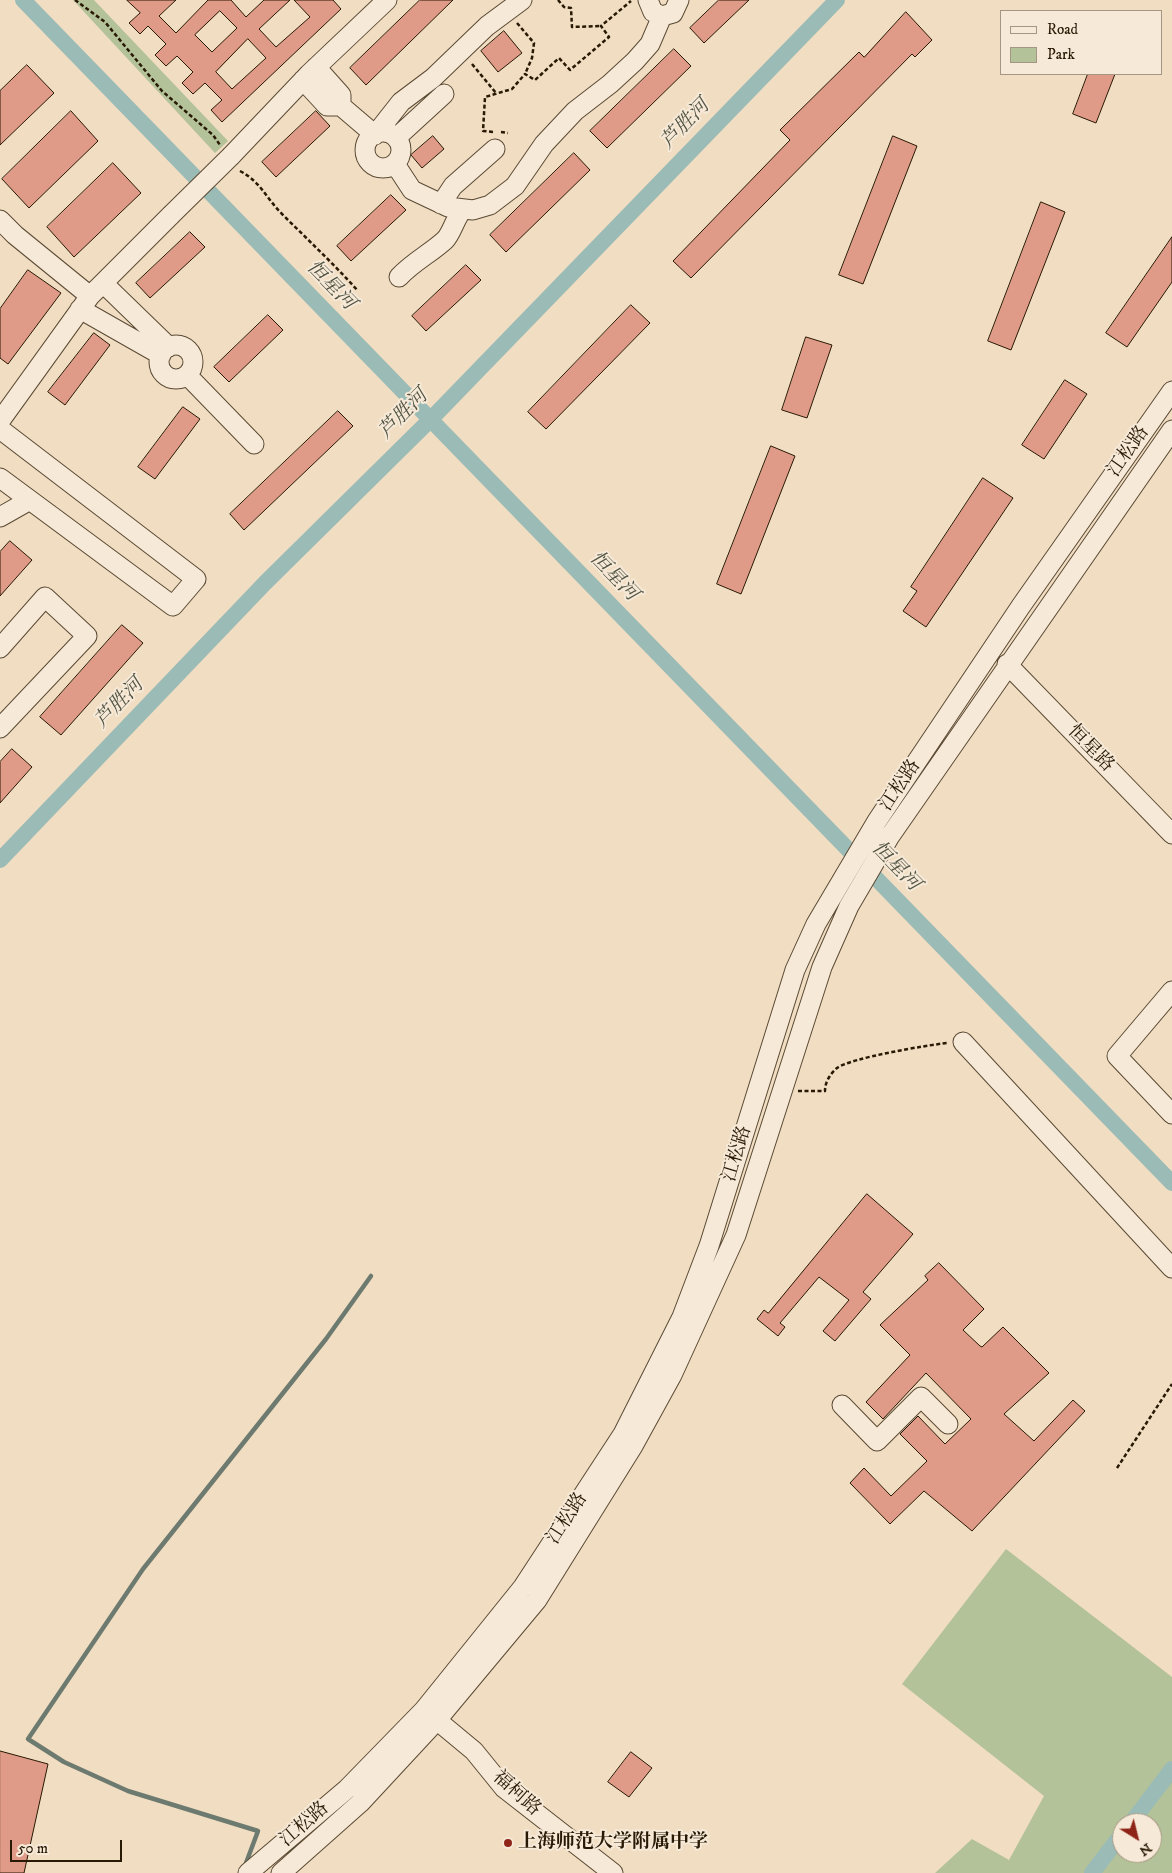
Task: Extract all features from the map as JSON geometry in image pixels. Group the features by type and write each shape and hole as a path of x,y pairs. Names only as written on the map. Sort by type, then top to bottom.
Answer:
{"street":[{"path":"0,421 91,296 231,156 309,74 387,0"},
{"path":"375,135 386,133 396,138 401,148 399,159 395,164 384,168 373,165 369,161 366,150 367,144 401,102 433,78 487,26 522,0"},
{"path":"648,0 653,12 662,16 673,13 679,0"},
{"path":"395,164 412,190 441,204 473,210 490,205 515,186 544,144 574,111 610,84 635,61 650,44 662,16"},
{"path":"309,74 341,95 341,106 375,135"},
{"path":"396,138 444,94"},
{"path":"441,204 454,186 495,149"},
{"path":"399,277 412,263 446,239 455,218 463,209"},
{"path":"0,220 15,235 91,296 165,351"},
{"path":"91,296 165,351"},
{"path":"165,351 180,346 189,351 193,361 187,376"},
{"path":"165,351 160,366 166,376 177,379 187,376"},
{"path":"187,376 254,444"},
{"name":"江松路","path":"281,1873 360,1803 430,1715 523,1587 623,1434 682,1317 708,1246 795,970 834,892 877,821 1021,606 1172,391"},
{"path":"0,429 196,579 173,606 1,480"},
{"name":"江松路","path":"248,1873 430,1715 537,1600 633,1446 672,1375 736,1235 784,1091 822,967 849,906 890,836 1007,664 1172,430"},
{"path":"0,517 30,500"},
{"path":"0,648 44,597 87,636 0,728"},
{"name":"恒星路","path":"1007,664 1172,834"},
{"path":"1172,991 1117,1056 1172,1114"},
{"path":"963,1042 1172,1268"},
{"path":"761,1079 784,1091"},
{"path":"842,1405 877,1441 921,1397 948,1424"},
{"name":"福柯路","path":"430,1715 474,1751 504,1788 613,1873"}],"path":[{"path":"558,0 564,7 571,8 572,27 601,26 632,0"},
{"path":"507,11 534,43 532,58 525,74 512,89 485,97 483,131 508,133"},
{"path":"525,74 534,80 559,58 570,70 609,37 601,26"},
{"path":"462,51 496,93"},
{"path":"784,1091 825,1091 826,1082 838,1067 924,1045 963,1042"},
{"path":"1117,1468 1172,1384"}],"green space":[{"path":"73,0 94,0 228,141 215,153"},
{"path":"1006,1549 1172,1677 1172,1873 935,1873 972,1839 1009,1860 1044,1796 902,1684"}],"building":[{"path":"127,0 176,0 159,16 176,33 208,0 231,0 246,17 264,0 290,0 259,29 276,47 310,17 294,0 333,0 341,9 222,122 211,110 222,100 205,83 193,94 182,83 193,72 177,56 166,66 155,55 166,44 148,26 140,34 129,23 140,13","holes":["220,11 237,28 212,52 195,35","248,39 266,58 232,89 216,72"]},
{"path":"420,0 453,0 366,85 350,68"},
{"path":"719,0 749,0 704,43 690,28"},
{"path":"906,12 932,40 915,57 912,54 691,278 673,261 790,140 780,130 859,52 864,57"},
{"path":"504,31 522,53 498,72 481,51"},
{"path":"674,49 691,66 607,148 590,131"},
{"path":"27,65 54,93 0,145 0,91"},
{"path":"1088,75 1115,75 1096,123 1073,114"},
{"path":"71,111 98,141 29,208 2,179"},
{"path":"316,111 330,126 276,177 262,162"},
{"path":"433,136 444,149 422,168 411,155"},
{"path":"893,136 917,146 863,284 839,275"},
{"path":"574,153 590,170 506,252 490,235"},
{"path":"113,163 141,193 74,257 47,227"},
{"path":"391,195 406,210 351,261 337,246"},
{"path":"1041,202 1065,212 1011,350 988,341"},
{"path":"190,232 205,247 150,298 136,283"},
{"path":"1172,237 1172,282 1127,347 1106,333"},
{"path":"466,265 481,280 426,331 412,316"},
{"path":"28,270 61,293 8,364 0,358 0,309"},
{"path":"631,305 650,323 546,429 528,412"},
{"path":"268,315 283,330 229,382 214,367"},
{"path":"94,333 110,345 65,405 48,392"},
{"path":"806,337 832,345 807,418 782,410"},
{"path":"1065,380 1087,394 1044,459 1022,445"},
{"path":"183,407 200,419 155,479 138,467"},
{"path":"338,411 353,426 244,530 230,514"},
{"path":"771,446 795,456 741,594 717,584"},
{"path":"983,478 1013,498 926,627 903,611 917,591 911,587"},
{"path":"10,541 32,560 0,596 0,552"},
{"path":"122,625 143,643 61,735 40,717"},
{"path":"12,749 32,767 0,803 0,762"},
{"path":"867,1194 913,1234 863,1292 871,1299 835,1341 823,1331 849,1300 819,1277 780,1323 785,1327 778,1336 757,1319 764,1310 768,1313"},
{"path":"939,1263 984,1309 963,1330 982,1347 1003,1327 1049,1373 1004,1414 1034,1441 1073,1400 1085,1411 972,1531 924,1491 890,1524 850,1483 864,1468 891,1496 927,1461 900,1434 918,1416 945,1444 971,1419 926,1373 883,1419 866,1402 910,1355 880,1325 928,1280 925,1276"},
{"path":"0,1751 48,1764 24,1873 0,1873"},
{"path":"631,1752 652,1768 629,1797 608,1782"}],"waterway":[{"name":"恒星河","path":"23,0 1172,1183"},
{"name":"芦胜河","path":"0,860 265,583 431,419 837,0"},
{"path":"246,1863 258,1831 128,1791 64,1762 28,1739 143,1569 326,1339 371,1276"},
{"path":"1139,1813 1172,1769"},
{"path":"1092,1873 1112,1847"}],"place":[{"name":"上海师范大学附属中学","path":"508,1843"}]}
